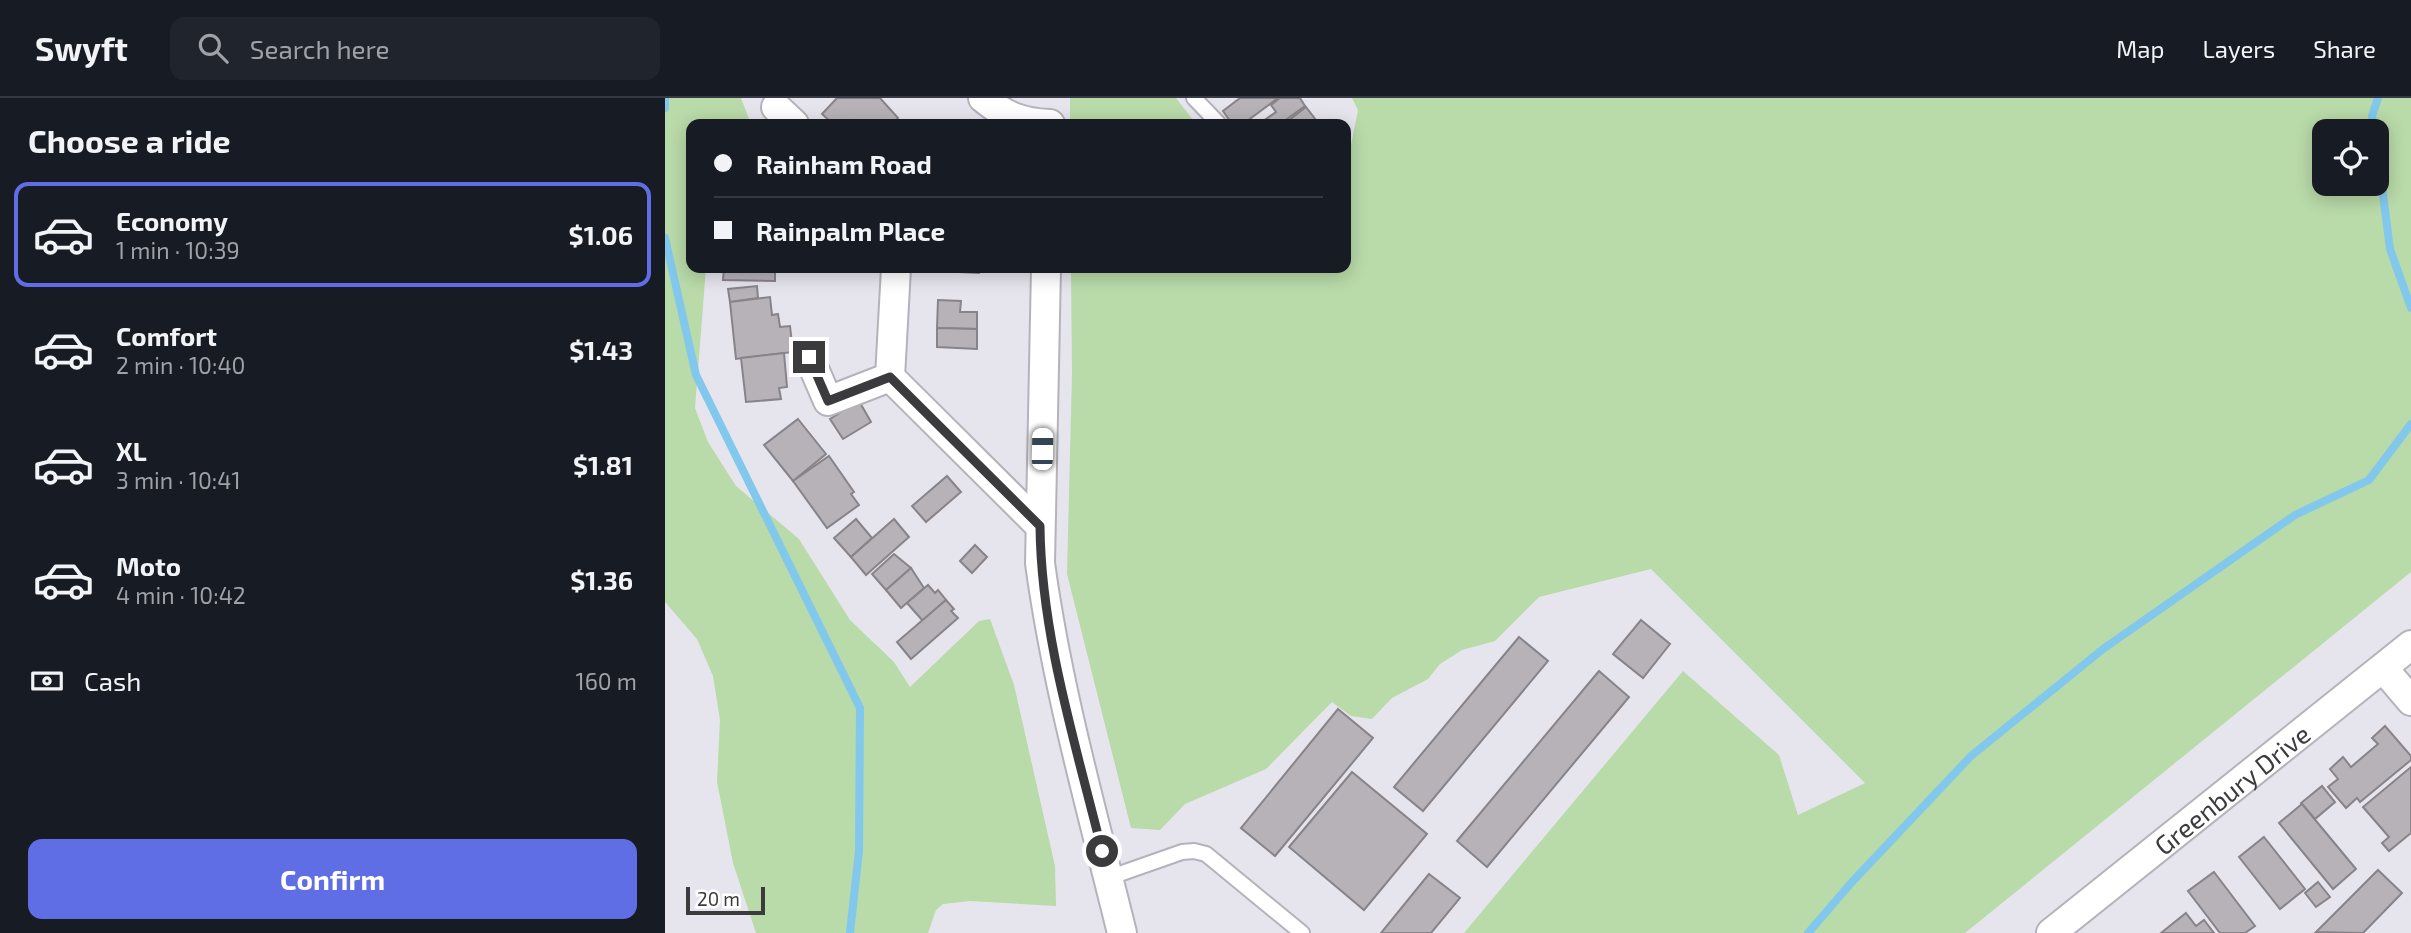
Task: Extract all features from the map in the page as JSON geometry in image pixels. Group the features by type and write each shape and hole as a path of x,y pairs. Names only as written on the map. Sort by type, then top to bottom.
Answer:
{"street":[{"path":"983,98 1018,119"},
{"path":"1050,119 1051,98"},
{"path":"896,273 890,377 1040,526"},
{"path":"1046,273 1040,563 1063,691 1122,933"},
{"path":"809,357 828,401 890,377"},
{"name":"Greenbury Drive","path":"2050,933 2411,645"},
{"path":"2383,668 2411,701"}],"lane":[{"path":"1194,98 1214,119"},
{"path":"1108,878 1182,852 1206,854 1302,933"}],"green space":[{"path":"665,98 741,98 749,119 686,119 686,273 706,273 695,408 708,442 736,486 799,539 850,620 894,662 910,687 979,621 990,619 1014,685 1055,866 1056,906 970,901 943,904 936,910 928,933 756,933 733,863 717,782 720,720 713,676 697,639 665,602"},
{"path":"1070,98 1176,98 1192,119 1070,119"},
{"path":"1352,98 2411,98 2411,572 1965,933 1464,933 1683,671 1779,755 1798,815 1865,783 1651,569 1539,597 1495,641 1462,650 1440,664 1428,679 1392,698 1372,719 1351,716 1332,702 1266,769 1185,804 1160,830 1131,828 1067,574 1072,374 1071,273 1351,273 1351,145 1358,110"}],"building":[{"path":"837,98 880,98 898,118 828,119 822,114"},
{"path":"1240,98 1278,98 1250,119 1229,119 1223,111"},
{"path":"1280,98 1300,98 1305,106 1287,119 1266,119 1276,112 1271,105"},
{"path":"1306,107 1315,119 1290,119"},
{"path":"724,273 775,273 775,281 723,280"},
{"path":"757,286 758,298 730,302 728,289"},
{"path":"770,297 772,315 778,314 780,327 790,326 793,352 736,359 730,302"},
{"path":"938,300 961,301 960,312 977,312 977,329 937,328"},
{"path":"937,328 977,329 977,349 937,347"},
{"path":"784,353 787,387 779,388 781,399 746,402 741,358"},
{"path":"859,401 871,422 843,439 830,419"},
{"path":"798,419 826,454 793,481 764,445"},
{"path":"829,456 854,492 851,494 859,505 827,528 793,481"},
{"path":"947,476 961,492 926,522 912,506"},
{"path":"856,519 872,538 851,557 834,538"},
{"path":"894,519 909,537 866,575 851,557"},
{"path":"975,545 987,557 972,573 960,561"},
{"path":"894,554 911,568 886,590 872,574"},
{"path":"911,568 924,588 901,608 886,590"},
{"path":"928,585 935,593 938,590 946,600 923,621 907,603"},
{"path":"946,600 958,618 911,659 897,642"},
{"path":"1641,620 1670,644 1643,678 1613,654"},
{"path":"1519,637 1548,661 1423,811 1394,787"},
{"path":"1599,671 1629,697 1487,867 1457,841"},
{"path":"1338,709 1373,738 1275,856 1241,828"},
{"path":"2385,726 2411,756 2411,760 2360,802 2357,798 2346,808 2328,787 2338,779 2330,769 2343,757 2351,767 2378,744 2372,738"},
{"path":"2411,767 2411,833 2389,851 2382,843 2389,837 2363,807"},
{"path":"1352,772 1427,834 1364,910 1289,847"},
{"path":"2322,786 2335,802 2315,819 2301,803"},
{"path":"2302,804 2356,869 2333,889 2279,823"},
{"path":"2264,837 2305,889 2280,909 2239,857"},
{"path":"2378,870 2402,893 2363,933 2316,932"},
{"path":"2214,872 2255,926 2245,933 2220,933 2188,891"},
{"path":"1429,874 1460,898 1431,933 1381,933"},
{"path":"2318,882 2330,897 2316,907 2305,893"},
{"path":"2186,913 2196,926 2204,920 2214,933 2161,933"}],"waterway":[{"path":"665,98 665,108"},
{"path":"2372,119 2378,98"},
{"path":"2383,196 2390,249 2411,308"},
{"path":"665,238 696,375 860,708 859,851 850,933"},
{"path":"1808,933 1852,882 1971,756 2103,649 2295,515 2369,480 2411,424"}],"route":[{"path":"809,357 828,401 890,377 1040,526 1040,563 1046,607 1063,691 1102,851"}]}
